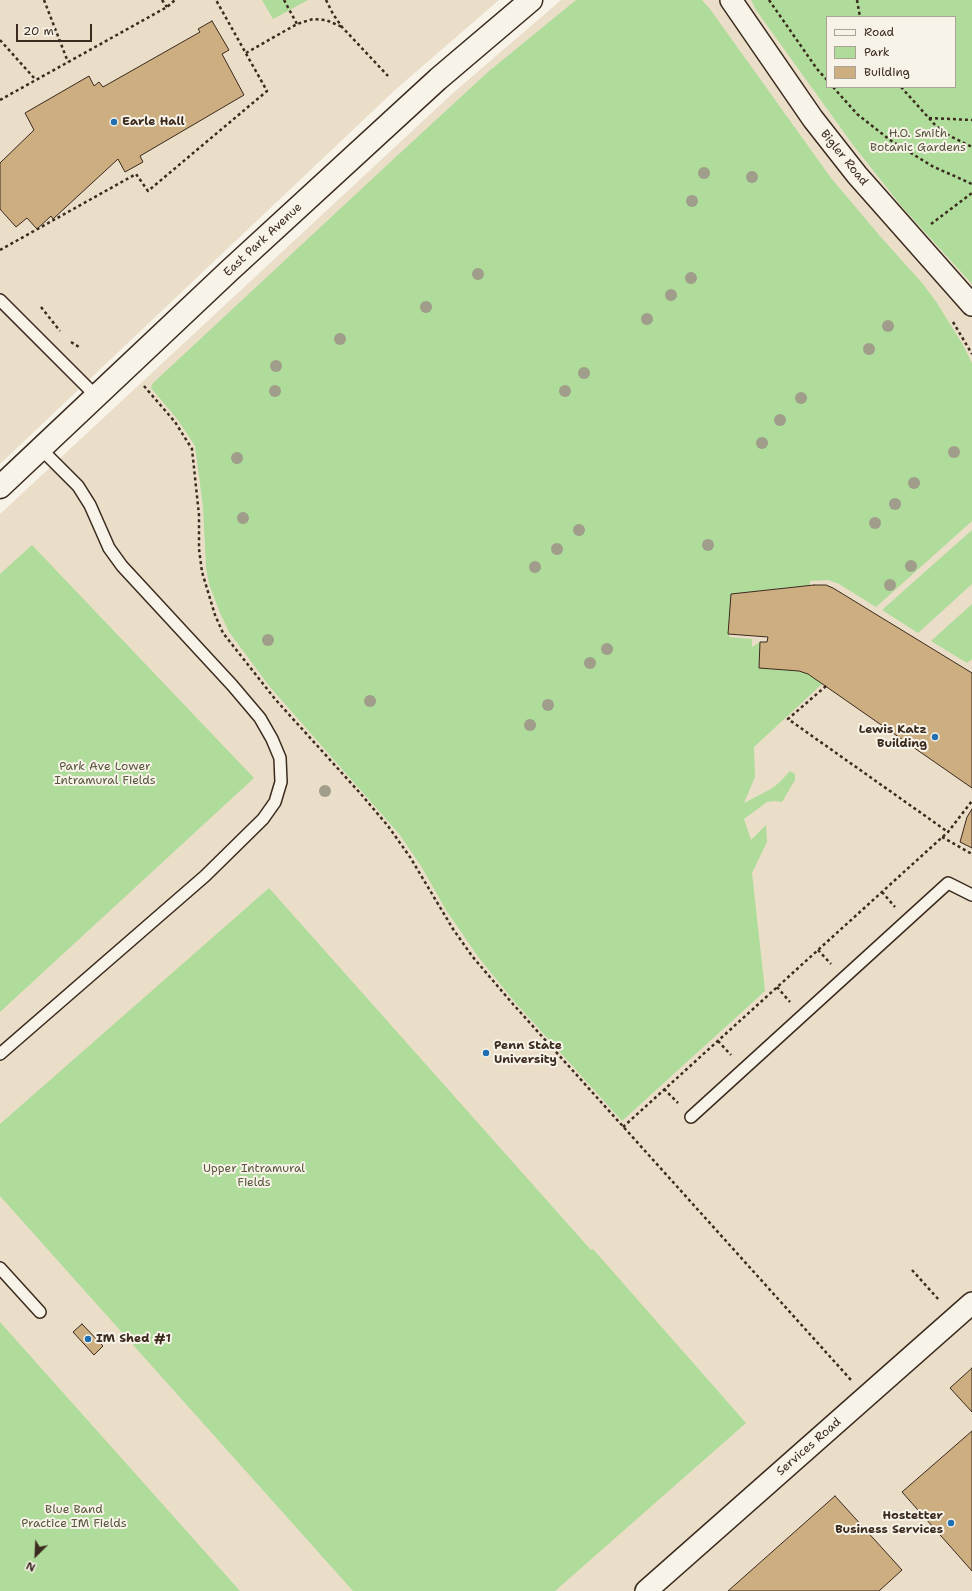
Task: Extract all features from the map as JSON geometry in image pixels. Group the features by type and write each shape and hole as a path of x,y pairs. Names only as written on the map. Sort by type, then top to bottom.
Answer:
{"main road":[{"name":"East Park Avenue","path":"0,487 230,271 438,79 531,0"}],"street":[{"name":"Bigler Road","path":"731,0 813,119 857,175 972,305"},
{"name":"Services Road","path":"647,1591 972,1303"}],"lane":[{"path":"0,300 96,396"},
{"path":"0,1054 205,876 263,819 275,802 281,782 280,758 272,738 260,718 232,685 122,566 109,548 90,505 78,486 41,449"},
{"path":"691,1117 948,883 972,895"},
{"path":"0,1268 40,1312"}],"path":[{"path":"44,0 68,62"},
{"path":"162,0 166,7"},
{"path":"0,100 35,79 166,7 175,0"},
{"path":"0,250 136,174 148,191 267,91 216,0"},
{"path":"284,0 297,24"},
{"path":"326,0 342,27 388,76"},
{"path":"769,0 817,69 826,79"},
{"path":"857,0 860,16"},
{"path":"246,53 297,24 313,19 326,20 342,27"},
{"path":"0,40 35,79"},
{"path":"834,88 858,114 890,140 932,166 972,184"},
{"path":"902,88 928,118 948,135 972,147"},
{"path":"928,118 972,120"},
{"path":"926,228 972,193"},
{"path":"41,307 64,336"},
{"path":"69,341 79,346"},
{"path":"144,386 175,422 192,448 200,515 199,549 202,572 213,609 223,633 275,699 360,792 388,826 410,857 453,929 472,956 512,1004 856,1385"},
{"path":"826,686 788,719 948,832"},
{"path":"623,1127 948,832 972,801"},
{"path":"942,837 972,854"},
{"path":"912,1270 938,1299"}],"shaded area":[{"path":"0,0 499,0 395,90 0,464"},
{"name":"Penn State University","path":"561,0 972,0 972,1591 0,1591 0,514 453,93"}],"green space":[{"path":"262,0 308,0 273,19"},
{"path":"576,0 702,0 831,178 923,284 937,303 963,345 972,363 972,521 876,607 839,584 828,580 810,581 810,585 731,594 729,637 752,639 752,647 760,642 759,668 799,671 808,674 822,684 754,747 755,777 744,803 771,789 790,771 795,774 795,780 782,802 767,802 744,819 751,840 766,825 767,842 752,873 765,991 622,1121 514,1001 479,958 446,910 421,866 400,835 270,687 229,632 209,584 206,568 203,507 195,446 178,420 151,388 152,384 488,72"},
{"name":"H.O. Smith Botanic Gardens","path":"751,0 972,0 972,284 903,208 853,145 756,10"},
{"path":"972,530 972,584 918,633 882,610"},
{"name":"Park Ave Lower Intramural Fields","path":"32,545 254,778 0,1012 0,574"},
{"path":"972,604 972,659 967,663 931,641"},
{"name":"Upper Intramural Fields","path":"269,888 591,1250 593,1249 746,1423 555,1591 353,1591 0,1196 0,1124"},
{"name":"Blue Band Practice IM Fields","path":"0,1322 240,1591 0,1591"}],"building":[{"name":"Earle Hall","path":"212,21 229,50 222,54 244,95 140,156 143,162 125,172 118,159 53,219 51,216 37,229 27,218 16,227 0,209 0,163 34,130 25,113 89,76 94,86 99,82 103,87 200,32 198,29"},
{"name":"Lewis Katz Building","path":"826,585 833,588 972,673 972,788 808,674 799,671 759,668 760,642 767,642 768,637 728,634 731,594"},
{"path":"972,809 972,848 960,842 967,817"},
{"name":"IM Shed #1","path":"82,1324 103,1346 94,1355 73,1332"},
{"path":"972,1368 972,1412 950,1388"},
{"name":"Hostetter Business Services","path":"972,1431 972,1571 902,1492"},
{"path":"835,1496 902,1570 879,1591 728,1591"}],"place":[{"name":"Earle Hall","path":"114,122"},
{"name":"Lewis Katz Building","path":"935,737"},
{"name":"Penn State University","path":"486,1053"},
{"name":"IM Shed #1","path":"88,1339"},
{"name":"Hostetter Business Services","path":"951,1523"}]}
